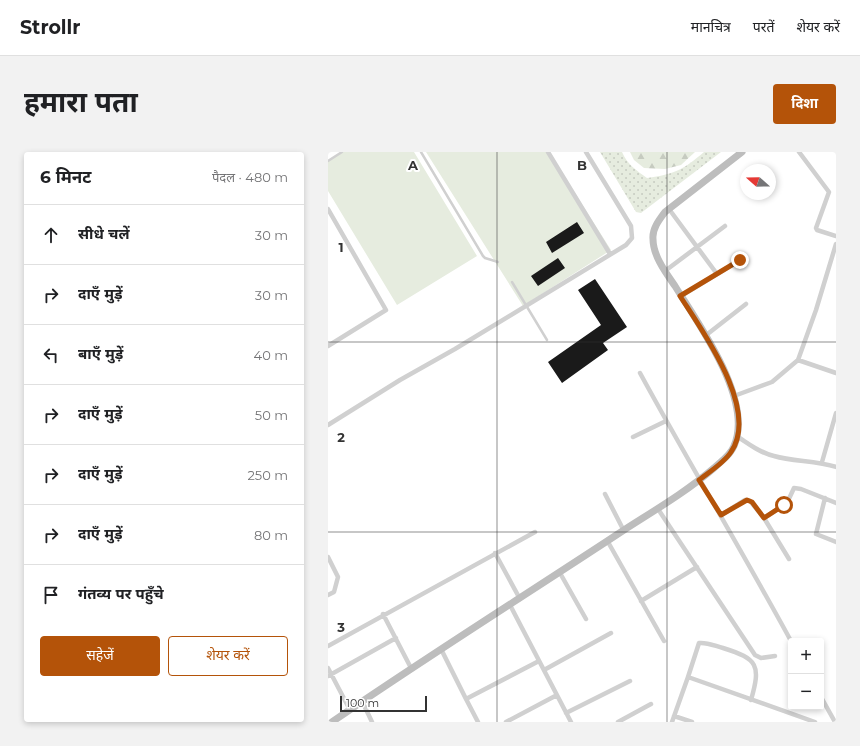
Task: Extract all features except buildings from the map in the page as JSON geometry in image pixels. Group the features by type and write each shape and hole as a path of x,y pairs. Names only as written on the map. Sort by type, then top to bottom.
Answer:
{"street":[{"path":"548,152 610,254"},
{"path":"328,425 400,380 455,349 626,245 632,238 633,233 631,226 586,152"},
{"path":"332,722 411,668 658,509 699,480 731,453 738,437 739,416 734,396 716,353 665,271 654,248 653,238 657,223 669,209 742,152"},
{"path":"799,152 829,192 826,205 816,228 817,230 836,236"},
{"path":"328,209 386,310 328,346"},
{"path":"669,209 717,274"},
{"path":"665,271 725,226"},
{"path":"734,396 772,382 798,360 816,310 836,244"},
{"path":"680,296 740,260"},
{"path":"705,336 746,304"},
{"path":"798,360 836,373"},
{"path":"640,373 789,638"},
{"path":"822,462 836,413"},
{"path":"633,437 666,421"},
{"path":"738,437 761,451 773,456 822,462 836,466"},
{"path":"764,518 786,503 794,488 836,503"},
{"path":"605,494 624,530"},
{"path":"825,498 816,534 836,542"},
{"path":"721,515 747,500 752,502 789,558"},
{"path":"658,509 755,655 761,658 775,656"},
{"path":"328,646 535,532"},
{"path":"608,542 664,641"},
{"path":"495,553 520,599"},
{"path":"328,557 338,577 334,592 328,596"},
{"path":"641,601 697,567"},
{"path":"560,573 586,619"},
{"path":"510,605 571,722"},
{"path":"384,614 411,668"},
{"path":"544,670 611,632"},
{"path":"330,675 396,638"},
{"path":"672,722 699,643 706,643 738,653 752,661 757,674 751,700"},
{"path":"441,649 478,722"},
{"path":"466,699 539,661"},
{"path":"328,668 330,675 350,710"},
{"path":"688,678 815,722"},
{"path":"566,713 630,681"},
{"path":"506,722 557,695"},
{"path":"362,701 372,722"},
{"path":"824,703 834,722"},
{"path":"618,722 651,704"},
{"path":"674,716 692,722"}],"lane":[{"path":"328,161 342,152"},
{"path":"421,152 483,256 498,262"},
{"path":"512,282 527,304 547,340"}],"green space":[{"path":"343,152 414,152 477,256 397,305 328,191 328,161"},
{"path":"426,152 549,152 611,250 523,306"},
{"path":"600,152 622,152 629,164 647,178 672,173 684,167 704,152 721,152 641,213 636,212"},
{"path":"630,152 695,152 681,165 665,169 644,168 634,160"}],"route":[{"path":"740,260 680,296 716,353 734,396 739,416 739,432 731,453 699,480 721,515 744,500 752,502 764,518 784,505"}]}
